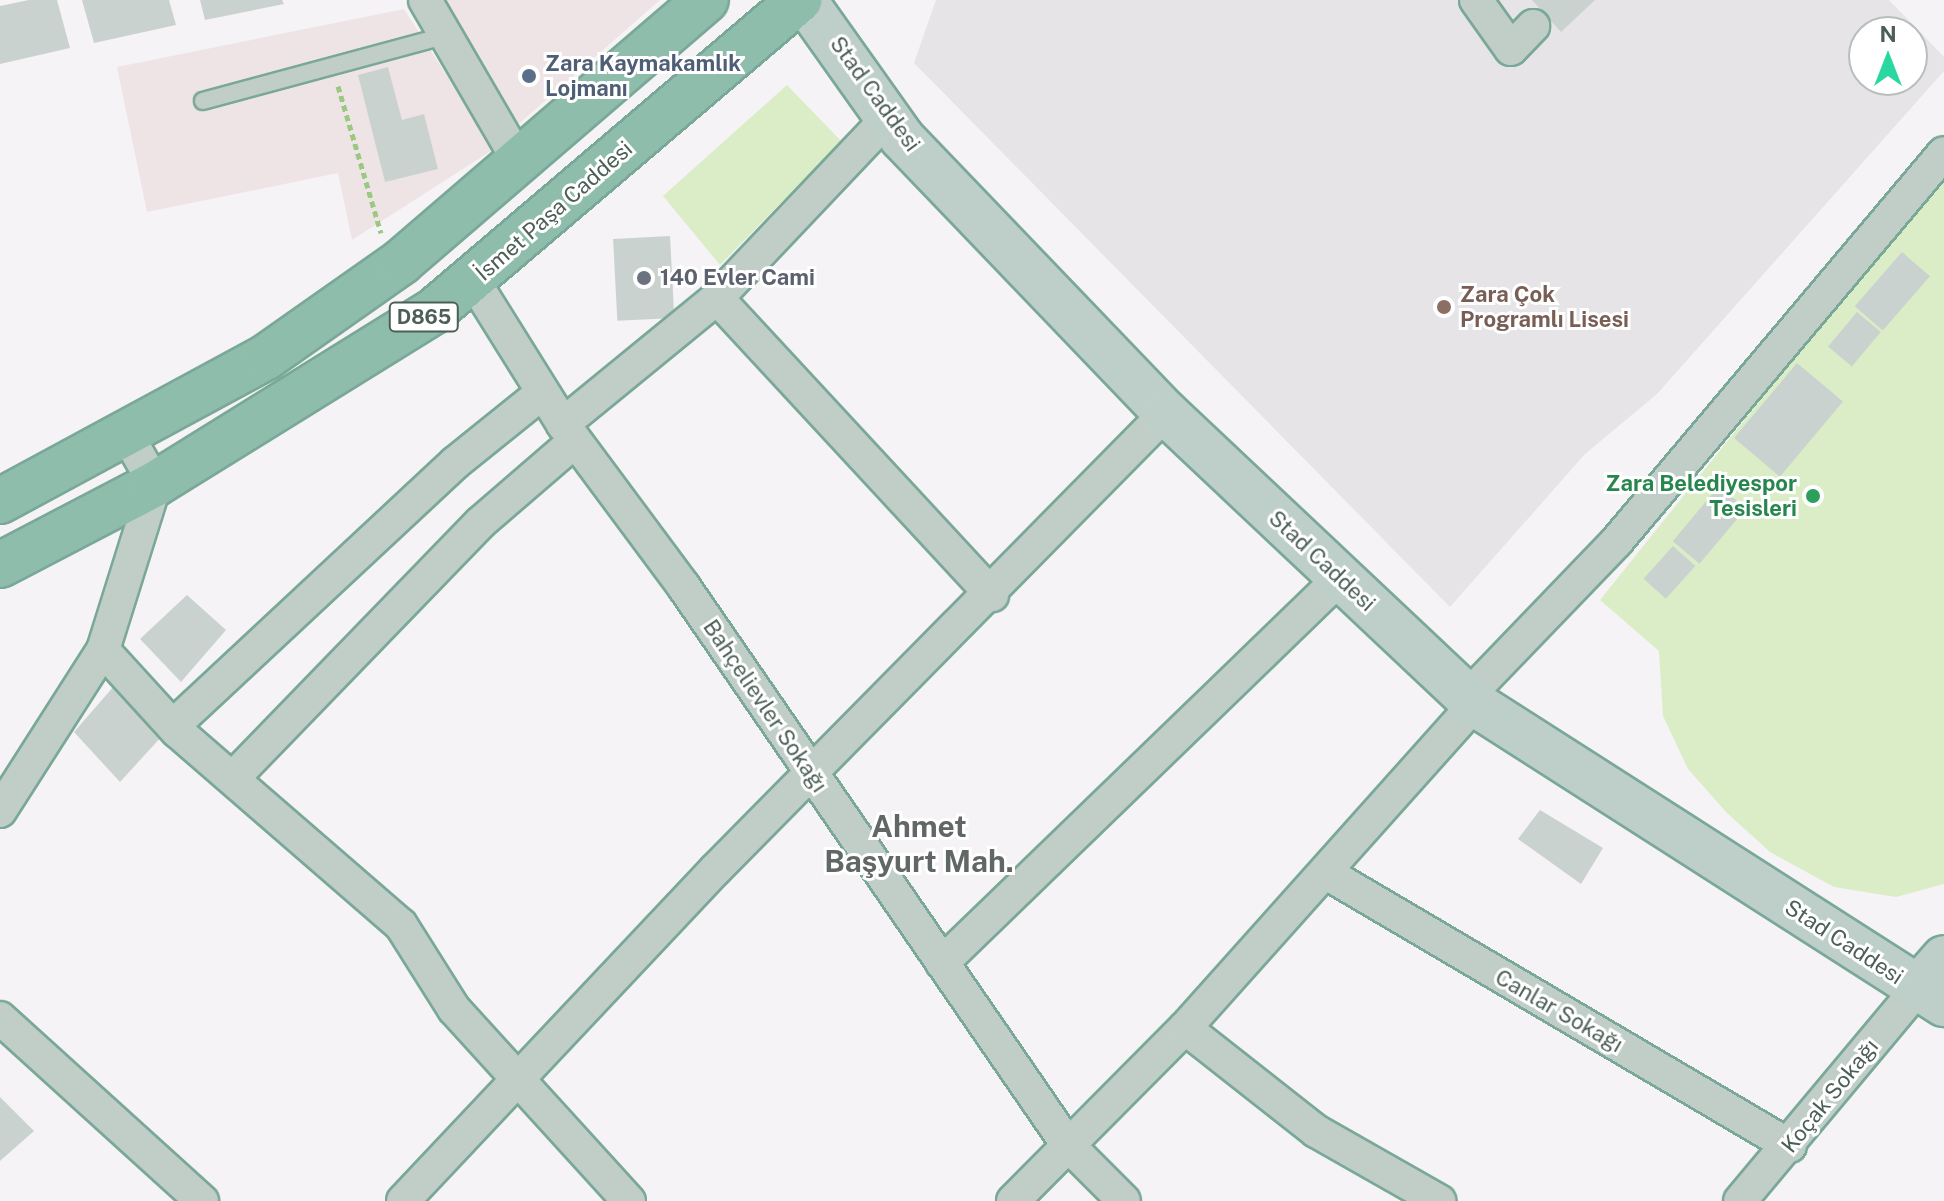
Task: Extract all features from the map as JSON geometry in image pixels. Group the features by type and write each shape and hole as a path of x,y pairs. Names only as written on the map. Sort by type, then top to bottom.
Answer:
{"highway":[{"name":"D865","path":"0,501 127,435 266,357 401,262 520,163 706,0"},
{"name":"İsmet Paşa Caddesi","path":"0,565 155,484 303,397 473,280 801,0"}],"street":[{"path":"425,0 520,163"},
{"name":"Stad Caddesi","path":"801,0 888,118 1166,413 1471,700 1935,984"},
{"path":"1476,0 1511,49 1533,26"},
{"path":"235,776 569,433 717,298 888,118"},
{"path":"1013,1201 1185,1028 1328,874 1471,700 1617,541 1944,153"},
{"name":"Bahçelievler Sokağı","path":"473,280 569,433 813,775 1068,1145 1124,1201"},
{"path":"717,298 992,595"},
{"path":"173,726 455,463 542,393"},
{"path":"403,1201 1166,413"},
{"path":"0,811 103,650 155,484 127,435"},
{"path":"942,963 1340,578"},
{"path":"103,650 173,726 235,776 401,925 454,1009 522,1079 629,1201"},
{"name":"Canlar Sokağı","path":"1328,874 1790,1146"},
{"name":"Koçak Sokağı","path":"1740,1201 1935,984"},
{"path":"0,1018 202,1201"},
{"path":"1185,1028 1316,1131 1439,1201"}],"lane":[{"path":"203,101 444,36"}],"path":[{"path":"333,66 375,225 401,262"}],"shaded area":[{"name":"Zara Kaymakamlık Lojmanı","path":"441,0 660,0 514,128"},
{"name":"Zara Çok Programlı Lisesi","path":"936,0 1889,0 1904,16 1848,16 1848,96 1922,96 1657,394 1585,454 1450,607 914,63"},
{"path":"404,9 494,149 352,240 338,173 147,212 117,67"},
{"name":"Zara Çok Programlı Lisesi","path":"1928,40 1944,57 1944,71 1928,89"}],"green space":[{"path":"787,85 841,141 720,265 663,196"},
{"name":"Zara Belediyespor Tesisleri","path":"1944,171 1944,884 1896,897 1834,887 1770,852 1726,812 1688,769 1663,716 1659,651 1600,600"}],"building":[{"path":"29,0 57,0 70,48 0,64 0,6"},
{"path":"82,0 169,0 176,25 94,43"},
{"path":"200,0 282,0 284,4 205,20"},
{"path":"1532,0 1595,0 1561,32"},
{"path":"388,67 402,120 424,114 438,169 385,182 358,75"},
{"name":"140 Evler Cami","path":"670,236 674,318 617,321 613,239"},
{"path":"1902,252 1930,276 1883,331 1855,306"},
{"path":"1857,312 1881,332 1852,366 1828,346"},
{"path":"1797,363 1843,402 1780,477 1734,438"},
{"path":"1719,486 1746,508 1700,564 1673,541"},
{"path":"1673,546 1695,566 1666,599 1644,579"},
{"path":"187,595 226,630 181,682 140,639"},
{"path":"114,686 162,736 120,782 74,732"},
{"path":"1540,810 1603,848 1581,884 1518,839"},
{"path":"0,1097 34,1131 0,1161"}],"place":[{"name":"Zara Kaymakamlık Lojmanı","path":"529,76"},
{"name":"140 Evler Cami","path":"644,278"},
{"name":"Zara Çok Programlı Lisesi","path":"1444,307"},
{"name":"Zara Belediyespor Tesisleri","path":"1813,496"}],"district":[{"name":"Ahmet Başyurt Mah.","path":"919,843"}]}
